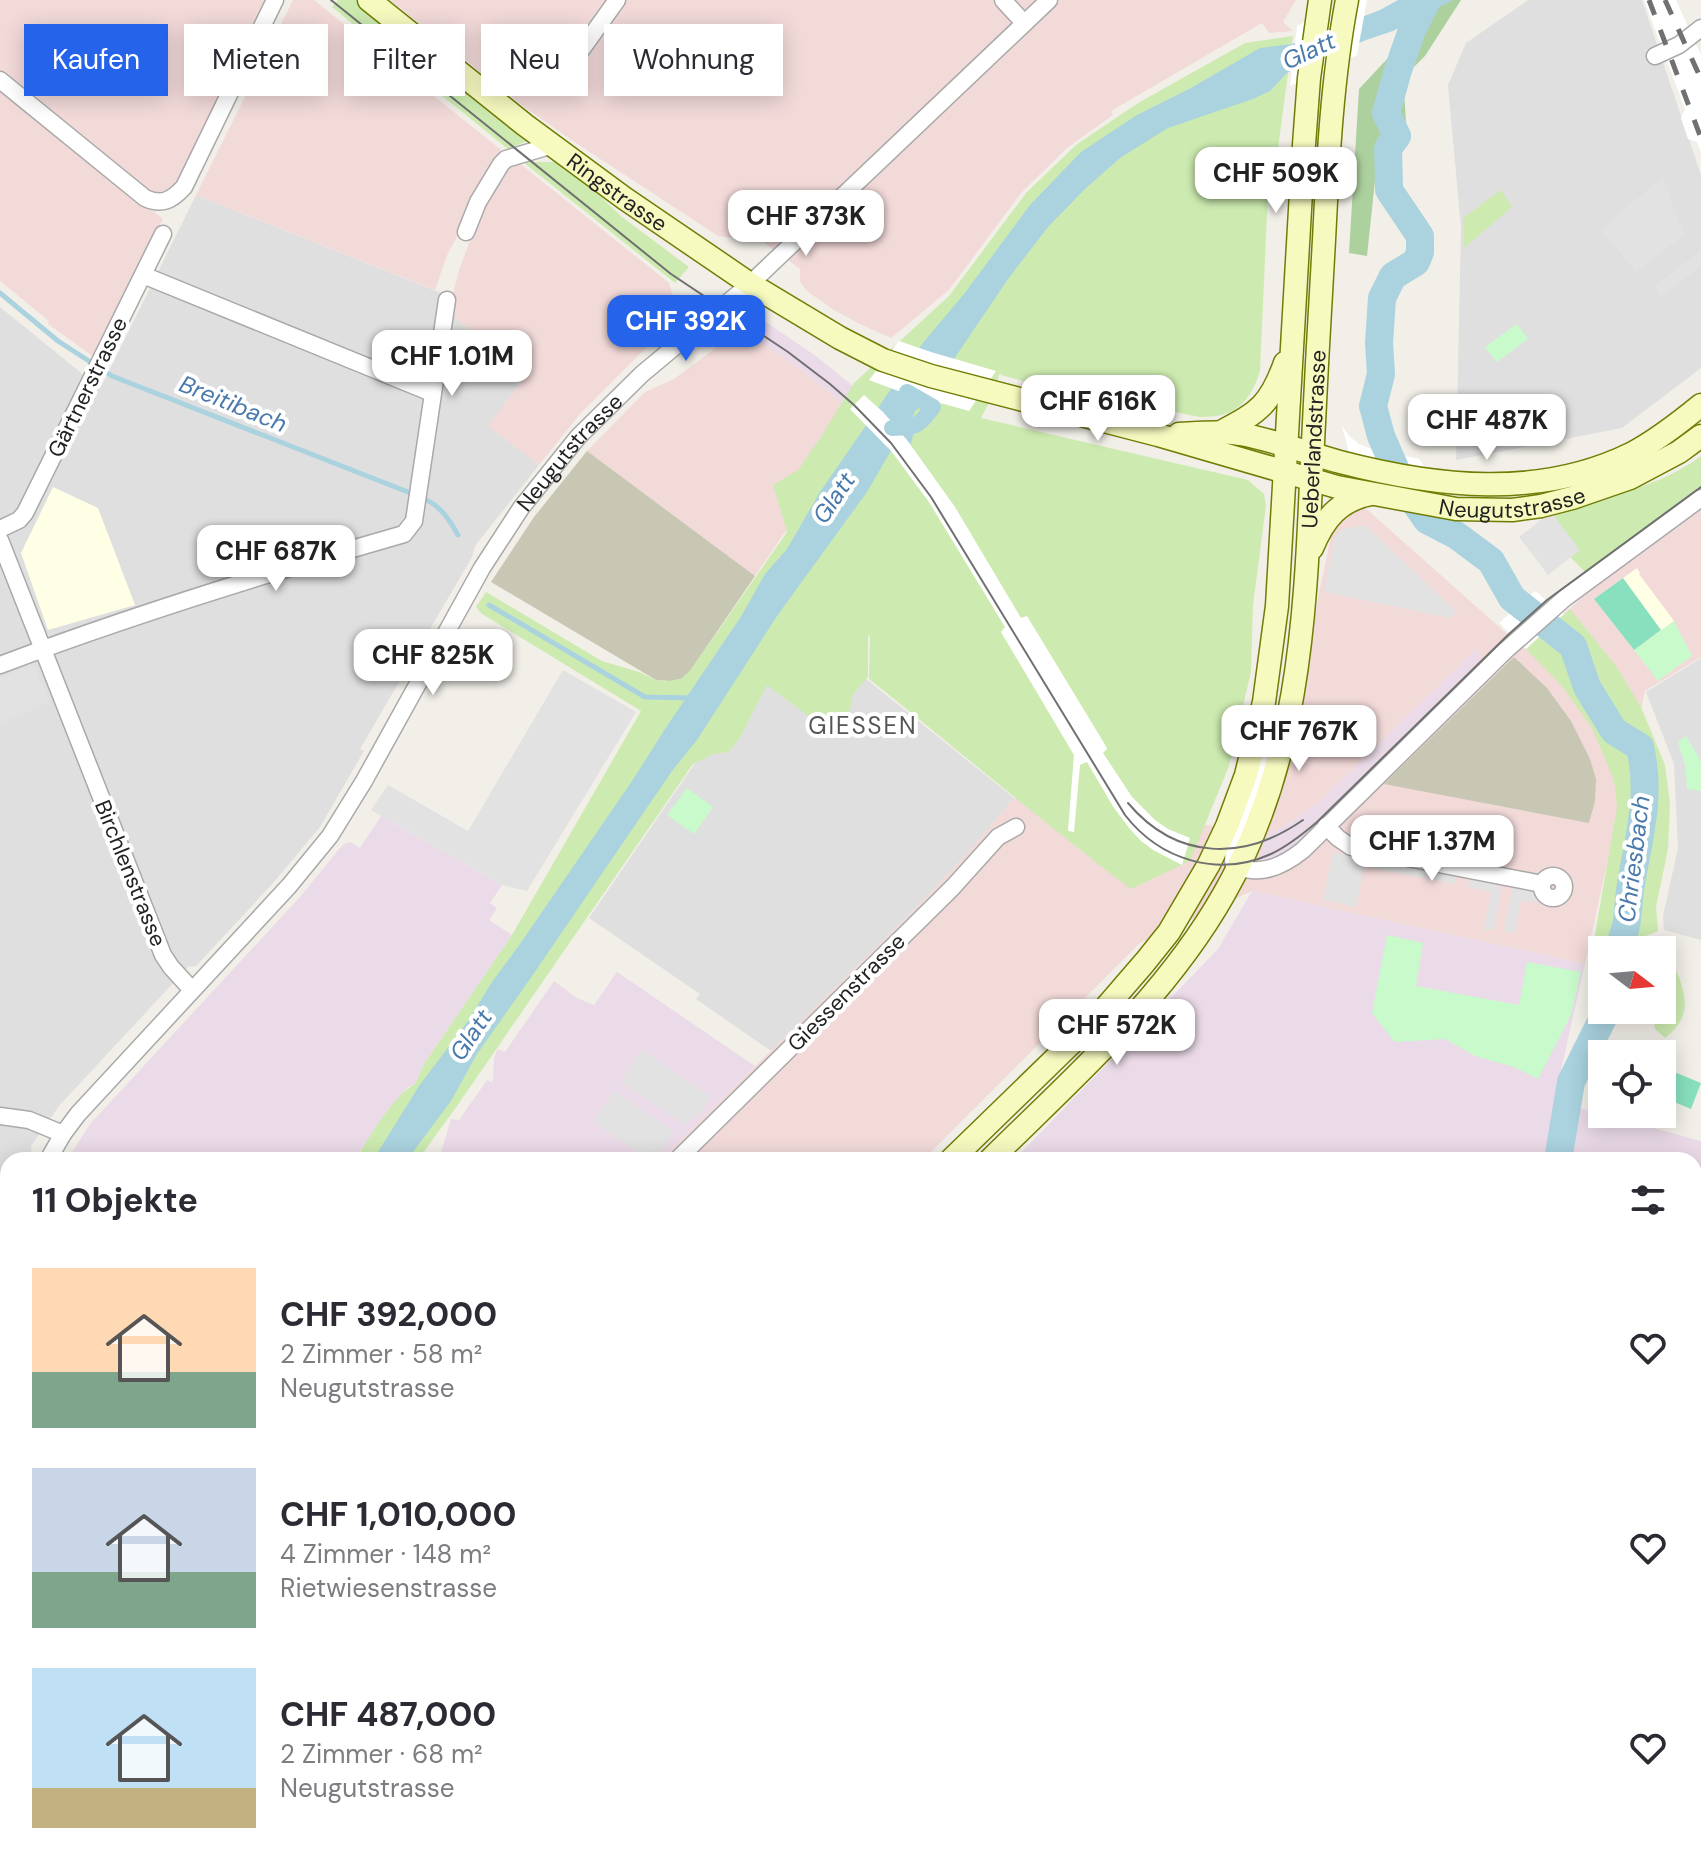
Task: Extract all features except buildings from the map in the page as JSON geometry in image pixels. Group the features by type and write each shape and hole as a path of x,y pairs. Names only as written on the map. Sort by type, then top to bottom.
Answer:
{"main road":[{"name":"Ringstrasse","path":"369,0 624,198 750,284 883,360 931,376 1158,435 1312,480"},
{"name":"Ueberlandstrasse","path":"998,1152 1112,1040 1167,980 1238,868 1259,823 1274,779 1288,725 1299,658 1312,480 1328,161 1337,65 1347,2"},
{"name":"Ueberlandstrasse","path":"959,1152 1095,1020 1169,932 1201,879 1227,826 1246,775 1264,702 1277,606 1309,78 1319,8"},
{"path":"1220,433 1249,417 1268,400 1292,343"},
{"name":"Neugutstrasse","path":"1313,454 1435,480 1504,485 1538,483 1605,465 1632,453 1701,405"},
{"name":"Ringstrasse","path":"1158,435 1238,433 1313,454"},
{"name":"Neugutstrasse","path":"1312,480 1363,494 1456,509 1512,510 1572,498 1630,478 1679,452 1701,436"},
{"path":"1307,560 1326,520 1339,506 1363,494"}],"street":[{"path":"0,80 145,198 165,202 184,187 275,0"},
{"path":"588,40 617,0"},
{"path":"1003,0 1024,23"},
{"name":"Neugutstrasse","path":"192,990 289,886 330,836 364,781 482,568 521,508 578,437 642,374 750,284 1049,0"},
{"path":"1655,56 1679,45 1701,28"},
{"path":"466,232 478,202 506,159 553,145"},
{"name":"Gärtnerstrasse","path":"0,529 19,520 25,513 163,234"},
{"path":"143,275 432,393"},
{"path":"0,665 65,640 404,534 414,521 447,300"},
{"path":"1238,868 1263,871 1292,859 1565,598 1701,498"},
{"name":"Birchlenstrasse","path":"0,540 163,955 192,990"},
{"name":"Ueberlandstrasse","path":"1238,868 1233,858 1236,837 1267,742 1264,702"},
{"path":"1326,826 1351,847 1542,884"},
{"name":"Giessenstrasse","path":"685,1152 953,887 998,837 1016,827"},
{"path":"53,1152 78,1114 192,990"},
{"path":"0,1116 29,1120 63,1134"}],"shaded area":[{"path":"0,0 268,0 256,24 184,24 184,96 221,96 177,186 164,193 144,189 31,96 168,96 168,24 24,24 24,91 0,71"},
{"path":"293,0 314,0 344,24 344,96 434,96 505,153 448,253 435,290 196,195 245,96 328,96 328,24 281,24"},
{"path":"390,0 1296,0 1283,22 1293,31 1269,33 1262,23 1111,111 1113,115 1067,148 1021,193 949,290 891,338 834,310 811,294 800,281 800,269 763,242 718,236 510,96 588,96 588,24 481,24 481,73 465,60 465,24 420,24"},
{"path":"1528,0 1642,0 1701,175 1701,368 1622,428 1456,460 1461,228 1448,85 1466,43"},
{"path":"0,86 163,219 94,357 48,324 49,321 0,281"},
{"path":"518,162 669,283 676,305 669,325 580,414 539,465 488,426 527,374 452,316 459,270 483,206 505,170"},
{"path":"1663,177 1684,235 1636,272 1601,229"},
{"path":"196,195 439,292 453,294 452,316 527,374 489,426 539,465 475,546 472,557 360,749 364,751 320,827 196,966 188,967 59,1106 31,1146 31,1152 0,1152 0,307 85,376 103,383"},
{"path":"1701,250 1701,266 1661,297 1654,287"},
{"path":"754,314 816,356 864,395 850,409 802,370 736,326"},
{"path":"737,336 754,347 760,341 850,409 832,463 755,576 587,451 645,392 674,379 725,341"},
{"path":"587,451 755,576 690,671 681,679 656,680 491,582 534,517"},
{"path":"53,487 98,508 135,605 48,630 21,553"},
{"path":"1701,493 1701,657 1645,691 1591,936 1588,936 1585,964 1252,891 1140,943 931,1152 668,1152 916,908 1014,798 1263,833 1297,724 1333,527 1362,505 1524,649","holes":["1475,650 1260,864 1290,823 1321,801"]},
{"path":"1551,512 1580,550 1548,575 1519,537"},
{"path":"1365,525 1457,612 1450,618 1324,592 1335,537 1341,530"},
{"path":"1637,568 1674,621 1634,650 1594,599"},
{"path":"793,620 1014,798 916,908 771,1051 696,999 700,994 589,918"},
{"path":"1476,649 1482,667 1286,856 1260,864 1262,837 1290,823 1321,800"},
{"path":"1514,657 1547,688 1571,721 1590,759 1596,779 1595,801 1589,823 1384,784"},
{"path":"1701,658 1701,940 1664,930 1663,916 1678,848 1674,764 1646,692"},
{"path":"33,664 50,702 0,724 0,678"},
{"path":"563,670 636,712 527,891 502,885 371,810 388,785 468,831"},
{"path":"381,816 502,885 490,903 497,908 489,920 512,935 424,1064 415,1084 408,1087 388,1111 360,1152 72,1152 90,1124 299,898 340,848 350,842 360,848"},
{"path":"1382,833 1462,848 1459,861 1376,845"},
{"path":"1333,852 1361,859 1364,866 1356,907 1323,900"},
{"path":"1372,858 1457,873 1455,884 1375,869"},
{"path":"1472,876 1498,881 1501,891 1494,929 1483,931 1491,892 1468,887"},
{"path":"1513,886 1535,890 1537,903 1521,900 1515,933 1504,931"},
{"path":"1252,891 1585,964 1554,1101 1588,1110 1588,1128 1653,1128 1701,1141 1701,1152 1022,1152 1218,949"},
{"path":"617,972 755,1066 668,1152 441,1152 451,1119 459,1120 487,1080 493,1080 497,1049 505,1052 554,981 577,998 594,1005"},
{"path":"642,1050 711,1097 697,1118 692,1116 685,1125 621,1082"},
{"path":"615,1091 674,1132 660,1152 638,1152 593,1122"}],"green space":[{"path":"338,0 356,0 386,24 353,24 332,7"},
{"path":"1450,0 1461,0 1425,56 1403,78 1406,121 1379,143 1367,256 1349,253 1359,89 1433,10"},
{"path":"1293,36 1277,156 1270,157 1260,371 1246,400 1222,415 1200,417 1039,385 1001,375 1000,372 994,393 981,418 1248,480 1264,494 1266,506 1253,605 1251,672 1229,766 1190,861 1131,889 869,679 870,634 868,677 853,694 846,728 831,733 767,685 738,741 728,752 714,754 693,764 424,1152 360,1152 390,1107 415,1084 424,1064 512,935 641,711 482,614 476,607 486,592 602,661 656,680 681,679 690,671 787,532 773,485 798,470 854,383 949,296 1026,193 1076,145 1138,103 1245,43"},
{"path":"465,88 530,140 508,149 442,96 465,96"},
{"path":"523,162 557,162 622,217 689,267 675,283"},
{"path":"1501,190 1512,207 1464,248 1463,218"},
{"path":"1517,324 1528,339 1497,362 1485,347"},
{"path":"1701,456 1701,492 1587,574 1570,557 1579,551 1551,512 1648,484"},
{"path":"1623,578 1661,630 1634,650 1594,599"},
{"path":"1570,609 1616,666 1641,707 1665,765 1670,804 1668,849 1656,907 1658,931 1646,936 1595,936 1617,807 1614,780 1592,728 1562,686 1526,649"},
{"path":"1674,621 1692,656 1658,681 1634,650"},
{"path":"1686,736 1701,761 1701,791 1687,789 1685,765 1678,742"},
{"path":"687,788 713,807 694,834 667,815"},
{"path":"1387,935 1423,943 1416,986 1519,1005 1527,962 1581,972 1571,1015 1538,1079 1514,1067 1475,1056 1445,1039 1395,1042 1372,1013"},
{"path":"1676,973 1685,1000 1683,1016 1665,1038 1655,1029 1654,1024 1676,1024"},
{"path":"1676,1073 1701,1083 1691,1109 1676,1103"}],"water":[{"name":"Glatt","path":"1398,0 1453,0 1393,31 1287,73 1270,91 1253,99 1168,128 1120,158 1048,227 1008,279 954,359 928,390 910,424 914,431 911,444 899,437 867,492 777,616 697,740 672,771 477,1054 451,1101 413,1152 378,1152 419,1086 468,1021 632,781 742,615 765,574 787,549 820,492 922,344 964,294 1030,205 1081,152 1137,115 1260,48 1292,44"}],"pier":[{"path":"1353,0 1367,0 1357,55 1290,86 1297,26"},
{"path":"1644,0 1676,0 1701,55 1701,152 1697,142 1688,139 1681,118 1685,109"},
{"path":"899,341 996,371 969,411 869,380"},
{"path":"864,395 907,440 955,507 1021,618 1027,616 1104,743 1107,749 1103,753 1132,797 1155,820 1190,838 1182,865 1140,840 1114,808 1087,762 1080,765 1074,832 1068,831 1074,755 1001,632 1005,627 929,502 892,452 850,409"},
{"path":"1342,426 1359,444 1419,459 1464,520 1363,505"},
{"path":"1535,591 1564,614 1526,649 1499,623"}],"waterway":[{"name":"Chriesbach","path":"1427,0 1412,30 1386,113 1397,136 1388,148 1389,190 1420,236 1420,252 1416,262 1393,276 1382,298 1379,343 1381,374 1373,406 1381,436 1402,484 1427,520 1456,535 1491,561 1512,598 1573,646 1587,687 1614,731 1640,747 1644,801 1623,936"},
{"name":"Breitibach","path":"0,293 58,341 112,376 413,494"},
{"path":"892,428 916,425 933,407 907,392"},
{"name":"Breitibach","path":"422,498 443,513 458,535"},
{"name":"Breitibach","path":"489,605 645,697 692,698"},
{"name":"Chriesbach","path":"1559,1152 1571,1082 1600,1024"}],"tram line":[{"path":"331,0 671,274 788,352 854,405 891,443 931,497 1125,815 1155,843 1191,860 1211,864 1251,861 1295,840 1547,600 1701,487"},
{"path":"1128,803 1147,822 1168,836 1189,845 1212,849 1258,843 1303,820"}],"railway":[{"path":"1649,0 1701,138"},
{"path":"1665,0 1701,79"}],"district":[{"name":"GIESSEN","path":"863,726"}]}
